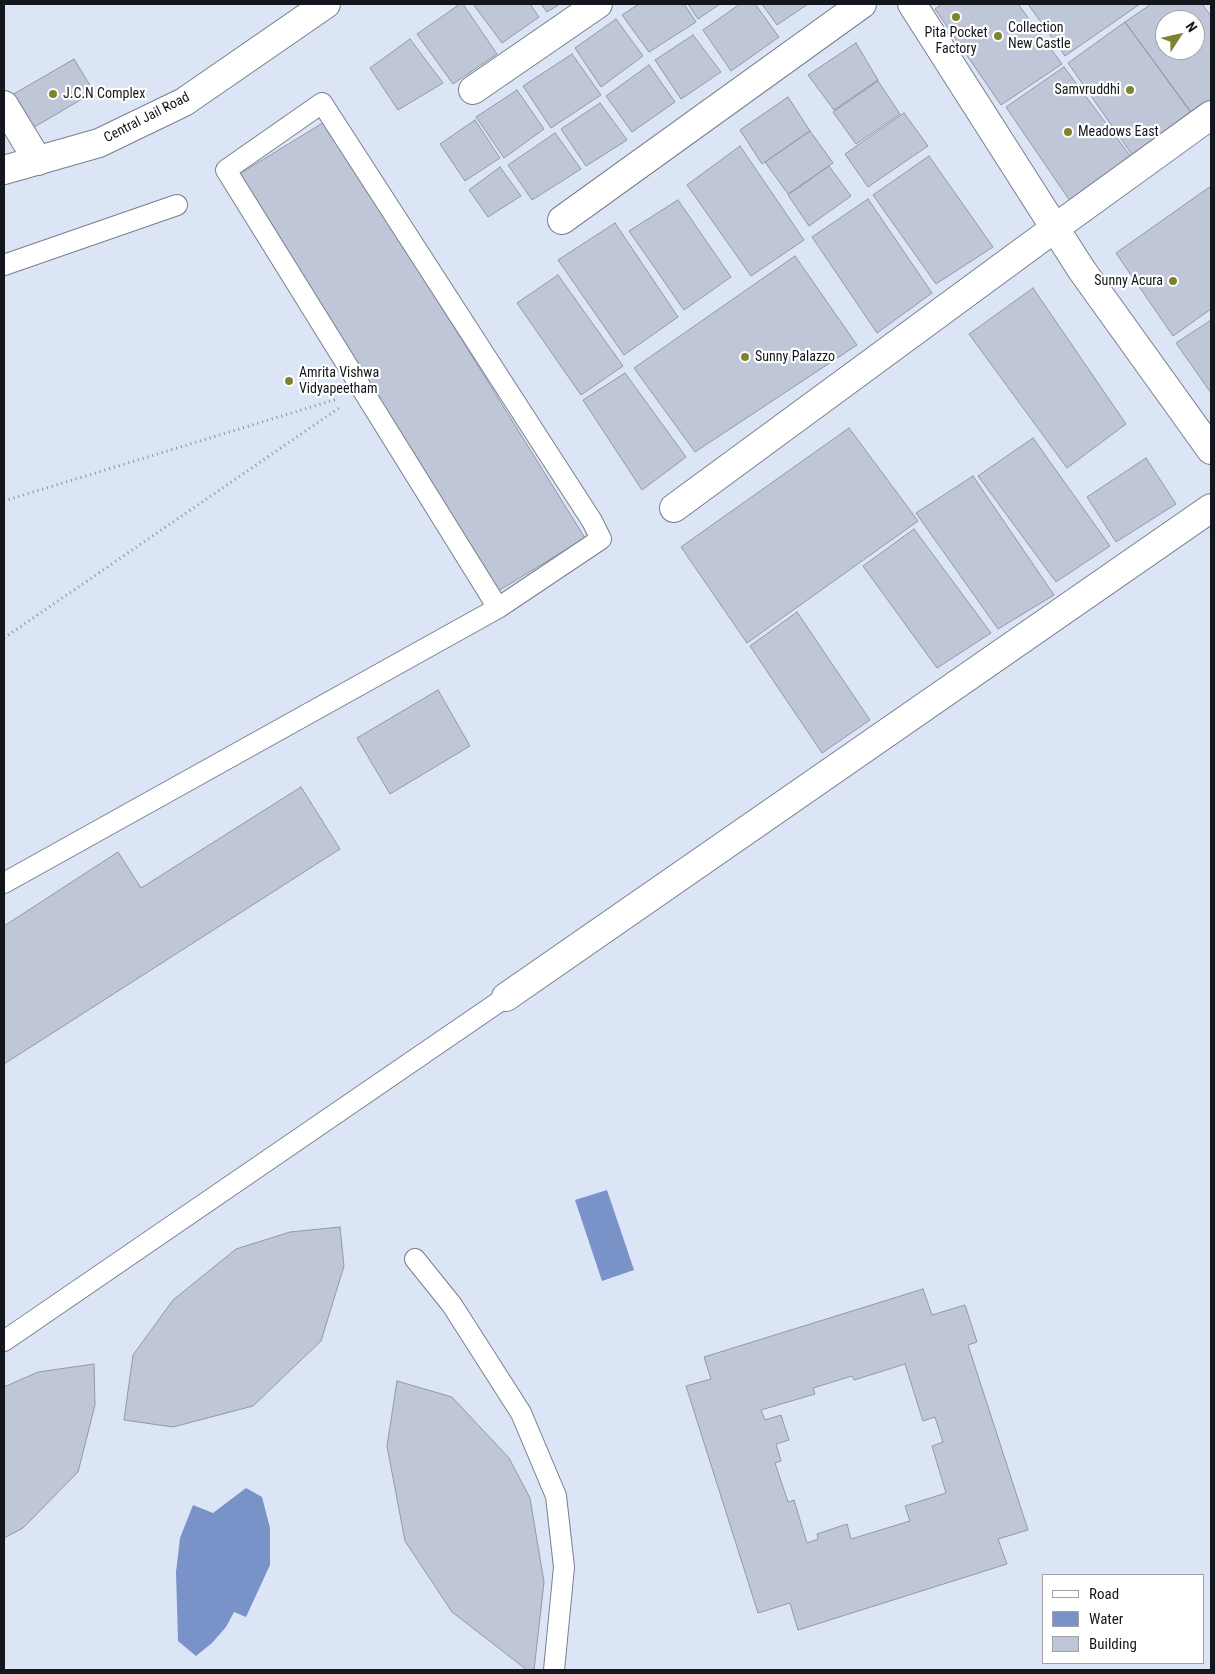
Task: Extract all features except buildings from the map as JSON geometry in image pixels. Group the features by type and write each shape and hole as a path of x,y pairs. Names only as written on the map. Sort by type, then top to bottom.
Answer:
{"street":[{"name":"Central Jail Road","path":"4,170 99,142 184,102 326,4"},
{"path":"473,90 598,4"},
{"path":"562,220 862,4"},
{"path":"912,4 1081,269 1211,450"},
{"path":"4,105 38,160"},
{"path":"674,508 1211,115"},
{"path":"506,997 1211,508"}],"lane":[{"path":"4,883 498,608 601,539 592,521 322,103 226,170 498,608"},
{"path":"4,265 177,205"},
{"path":"4,1341 506,997"},
{"path":"415,1259 452,1305 521,1413 556,1496 564,1567 554,1670"}],"path":[{"path":"4,501 364,391"},
{"path":"4,638 364,391"}],"water":[{"path":"607,1190 634,1270 602,1281 575,1200"},
{"path":"246,1488 262,1497 270,1528 270,1565 246,1617 234,1612 226,1627 212,1643 196,1656 178,1641 176,1572 180,1538 193,1505 213,1513"}],"place":[{"name":"Pita Pocket Factory","path":"956,17"},
{"name":"Collection New Castle","path":"998,36"},
{"name":"Samvruddhi","path":"1130,90"},
{"name":"J.C.N Complex","path":"53,94"},
{"name":"Meadows East","path":"1068,132"},
{"name":"Sunny Acura","path":"1173,281"},
{"name":"Sunny Palazzo","path":"745,357"},
{"name":"Amrita Vishwa Vidyapeetham","path":"289,381"}]}
